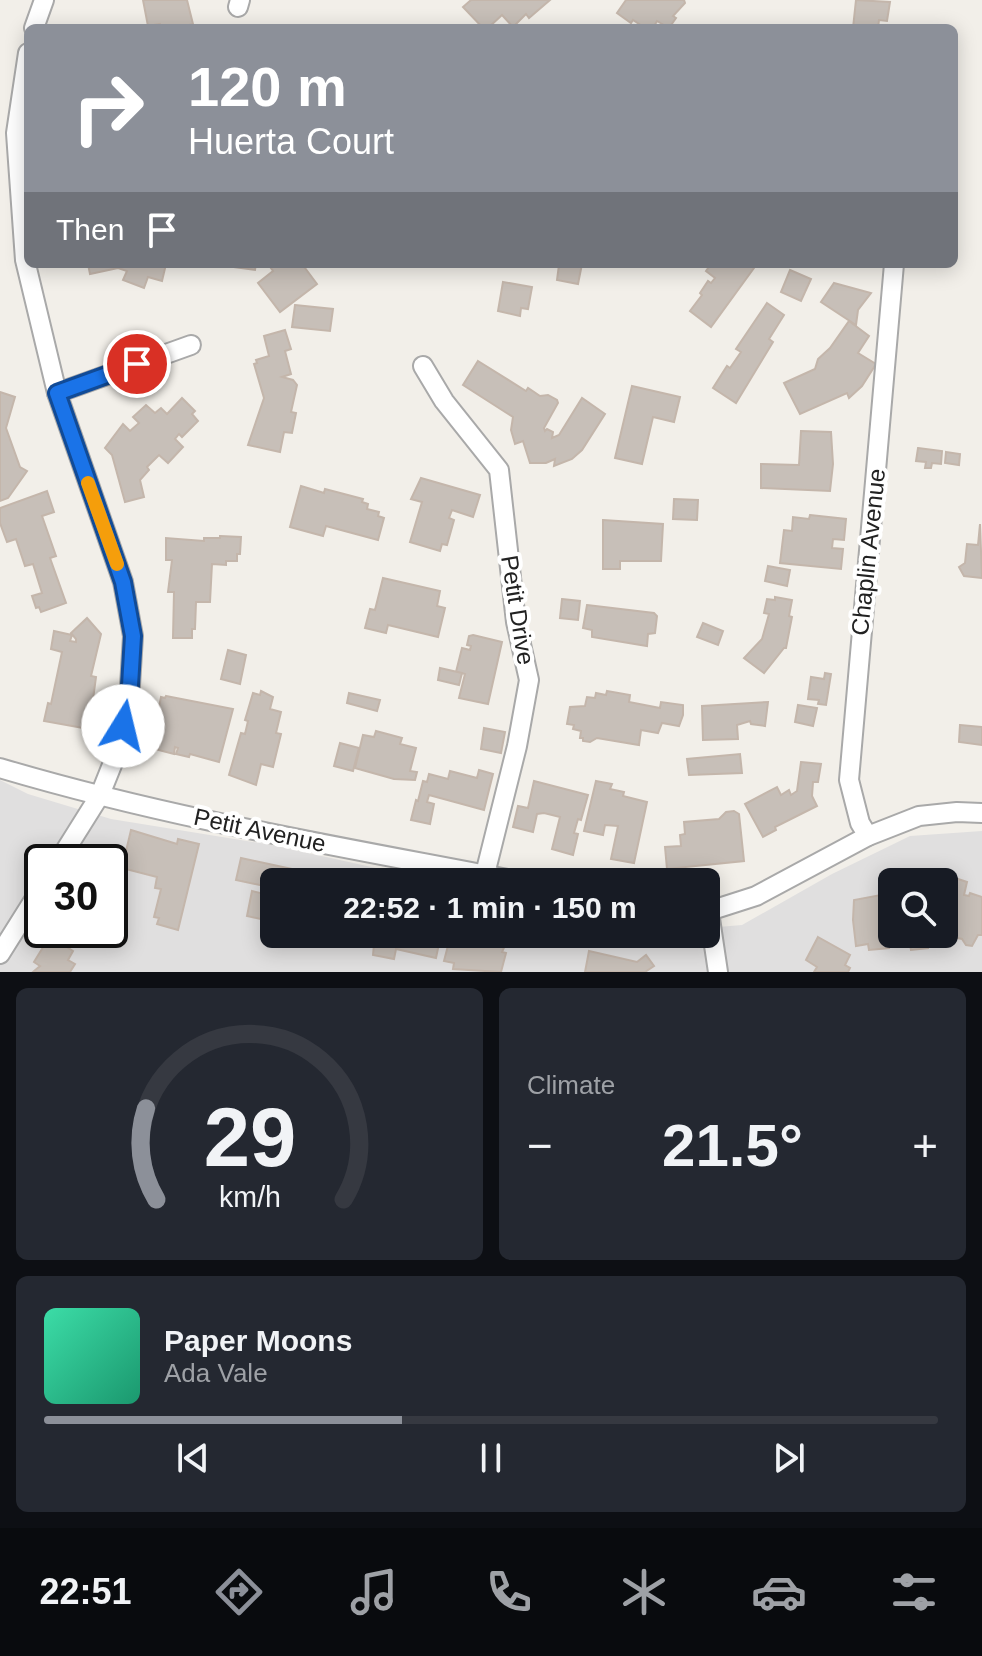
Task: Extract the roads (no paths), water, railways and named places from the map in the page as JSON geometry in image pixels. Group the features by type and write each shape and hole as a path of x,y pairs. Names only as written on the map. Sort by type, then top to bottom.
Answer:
{"street":[{"path":"35,24 44,0"},
{"path":"24,80 16,133 24,246"},
{"path":"27,268 57,393 123,582 133,636 129,702 118,750 100,795 69,844"},
{"name":"Chaplin Avenue","path":"868,836 860,823 849,780 894,268"},
{"path":"57,393 191,345"},
{"name":"Petit Drive","path":"423,366 444,401 499,470 516,622 529,680 522,725 486,868"},
{"name":"Petit Avenue","path":"0,768 100,795 314,842 453,868"},
{"path":"720,908 756,896 868,836 919,816 982,813"},
{"path":"0,954 24,916"},
{"path":"714,948 718,972"}]}
